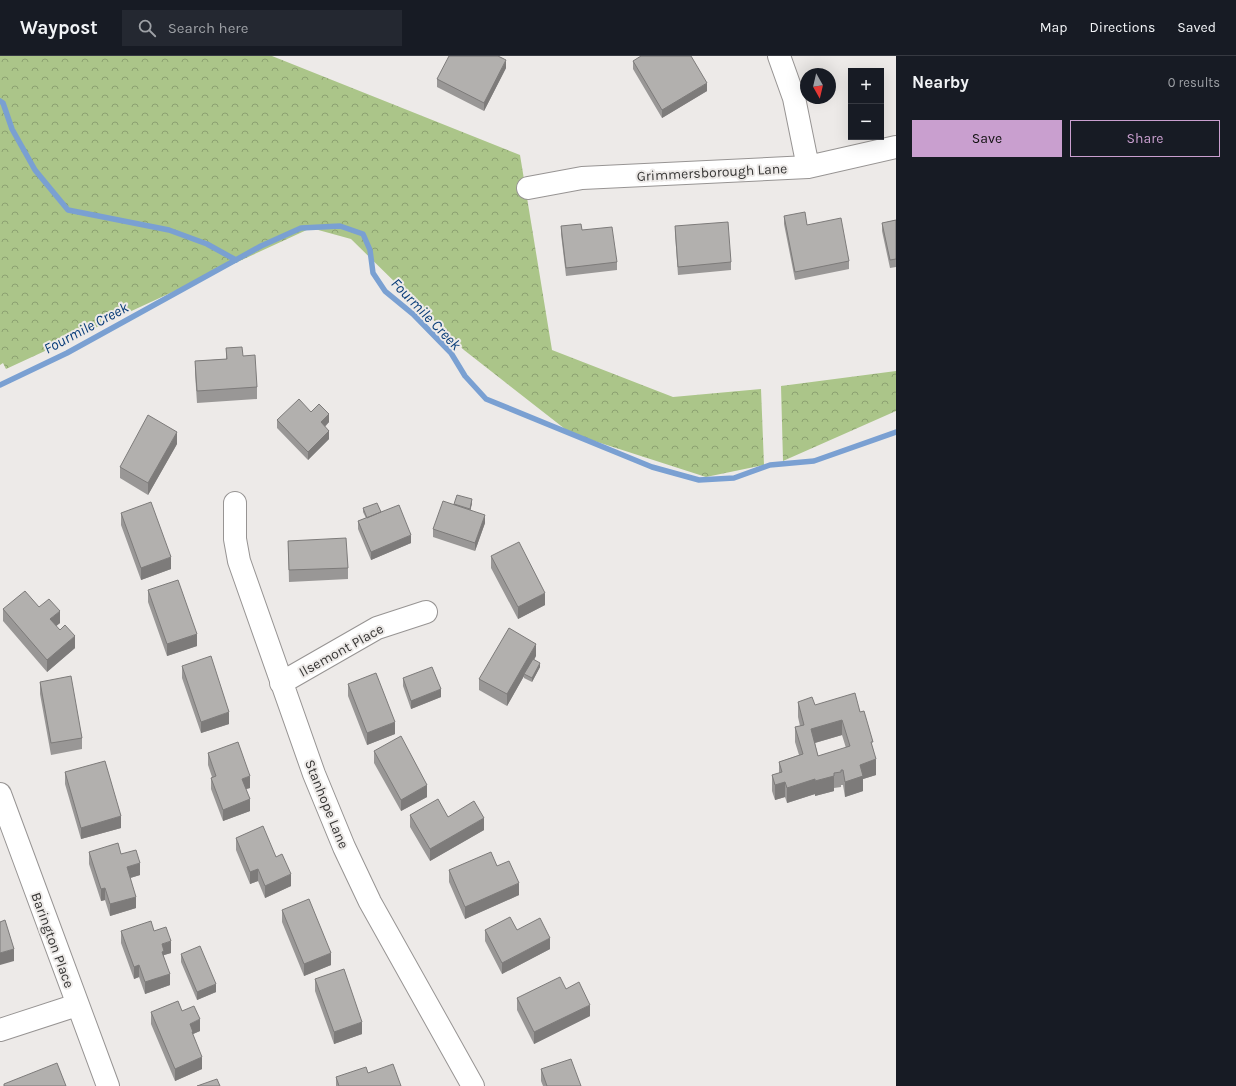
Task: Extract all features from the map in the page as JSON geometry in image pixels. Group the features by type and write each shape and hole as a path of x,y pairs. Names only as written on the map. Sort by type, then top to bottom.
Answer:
{"street":[{"path":"779,56 794,98 808,167"},
{"name":"Grimmersborough Lane","path":"528,188 582,178 808,167 896,147"},
{"name":"Stanhope Lane","path":"235,503 235,539 239,561 314,774 347,854 370,902 473,1086"},
{"name":"Ilsemont Place","path":"281,683 377,628 426,612"},
{"name":"Barington Place","path":"0,794 108,1086"},
{"path":"0,1030 77,1005"}],"green space":[{"path":"0,56 272,56 520,155 552,350 673,397 761,389 764,465 706,477 585,438 565,429 464,350 351,239 311,228 6,369 3,363 0,365"},
{"path":"896,371 896,411 783,461 781,386"}],"building":[{"path":"449,56 498,56 506,60 484,103 437,79"},
{"path":"641,56 691,56 707,83 662,110 633,61"},
{"path":"805,212 807,225 841,218 849,261 795,272 784,216"},
{"path":"896,220 896,259 890,260 882,223"},
{"path":"728,222 731,262 678,267 675,226"},
{"path":"581,224 582,230 612,227 617,262 566,268 561,226"},
{"path":"242,347 243,356 255,355 257,387 197,391 195,361 227,359 226,348"},
{"path":"299,399 311,412 319,404 329,414 321,422 329,431 308,452 277,420"},
{"path":"148,415 177,432 148,483 120,467"},
{"path":"457,495 472,499 470,509 454,504"},
{"path":"443,501 485,515 475,543 433,529"},
{"path":"151,502 171,557 141,568 121,513"},
{"path":"377,503 381,512 367,518 363,508"},
{"path":"399,505 411,535 371,552 358,521"},
{"path":"346,538 348,568 289,570 288,541"},
{"path":"519,542 545,593 518,607 491,556"},
{"path":"178,580 197,634 167,644 148,590"},
{"path":"25,591 39,607 49,599 60,611 50,619 60,630 65,625 75,636 47,660 3,609"},
{"path":"509,628 536,644 507,694 479,679"},
{"path":"211,656 229,712 201,722 182,666"},
{"path":"533,659 540,663 532,678 524,674"},
{"path":"432,667 441,689 411,701 403,678"},
{"path":"376,673 395,722 367,733 348,684"},
{"path":"71,676 82,738 51,743 40,682"},
{"path":"855,693 860,712 864,711 873,742 871,742 876,759 860,765 863,776 845,782 843,770 841,770 841,772 834,773 834,776 815,781 815,779 787,788 785,782 775,785 772,775 782,772 779,762 803,754 795,727 804,725 798,702 812,697 815,705","holes":["842,720 850,746 818,756 811,729"]},
{"path":"401,736 427,785 401,800 374,751"},
{"path":"238,742 250,776 242,779 250,799 223,810 211,778 216,776 208,753"},
{"path":"105,761 121,816 81,828 65,772"},
{"path":"438,799 448,817 474,801 484,818 430,849 410,815"},
{"path":"263,826 276,857 282,854 291,874 265,886 258,869 250,872 236,838"},
{"path":"118,843 121,854 136,850 140,863 127,867 136,897 110,904 105,888 101,889 89,852"},
{"path":"491,852 497,866 509,861 519,883 465,907 449,870"},
{"path":"309,899 331,953 304,964 282,910"},
{"path":"510,917 517,930 540,918 550,938 502,963 485,930"},
{"path":"5,920 14,949 0,953 0,922"},
{"path":"151,921 154,931 166,927 171,941 162,944 164,951 162,952 170,974 145,982 139,965 134,967 121,931"},
{"path":"200,946 216,984 197,992 181,954"},
{"path":"344,969 362,1022 334,1032 315,979"},
{"path":"560,977 566,989 579,982 590,1005 534,1032 517,998"},
{"path":"178,1001 182,1011 194,1006 200,1019 190,1024 202,1057 175,1069 151,1012"},
{"path":"571,1059 581,1086 547,1086 541,1069"},
{"path":"57,1063 66,1086 4,1086 4,1084"},
{"path":"393,1064 401,1086 339,1086 336,1077 366,1067 368,1073"},
{"path":"217,1079 220,1086 197,1086"}],"waterway":[{"path":"0,101 3,103 12,129 35,170 68,210 169,230 207,244 236,260"},
{"name":"Fourmile Creek","path":"0,385 67,353 261,246 301,228 340,226 363,234 370,250 373,273 385,291 413,314 451,353 465,376 486,399 652,467 699,480 734,478 770,465 814,461 896,432"}]}
